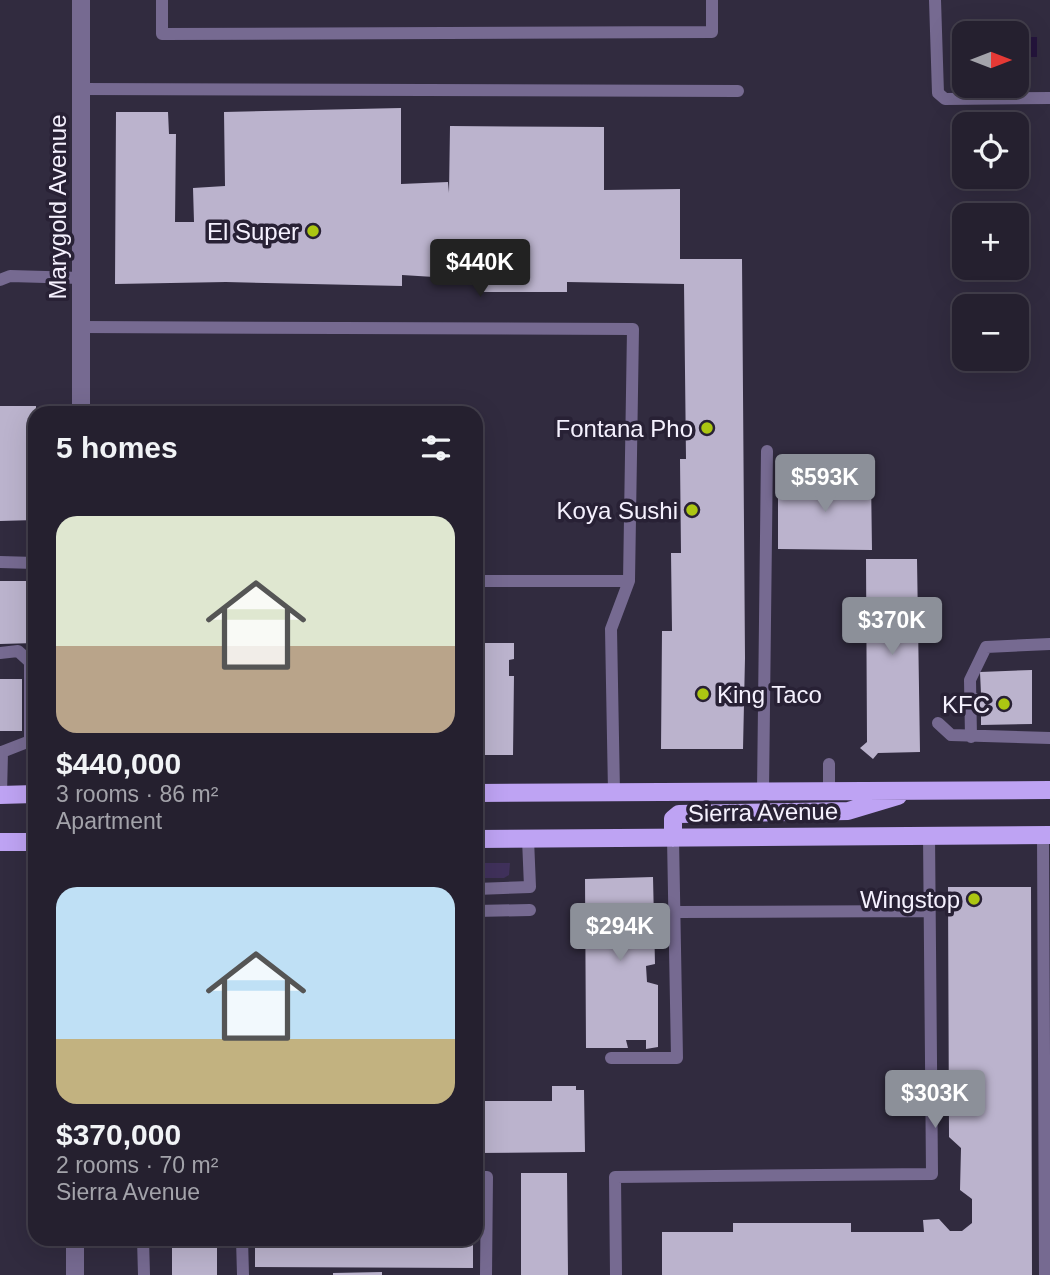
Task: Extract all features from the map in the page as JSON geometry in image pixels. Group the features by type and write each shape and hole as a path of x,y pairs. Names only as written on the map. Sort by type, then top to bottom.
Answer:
{"main road":[{"name":"Sierra Avenue","path":"483,793 1050,790"},
{"path":"673,838 673,819 679,814 848,811 911,791"},
{"path":"0,795 28,794"},
{"name":"Sierra Avenue","path":"483,839 1047,835"},
{"path":"0,842 28,842"}],"street":[{"name":"Marygold Avenue","path":"81,0 81,406"},
{"path":"75,1246 75,1275"}],"lane":[{"path":"162,0 162,34 176,34 712,32 712,0"},
{"path":"935,0 937,93 945,99 1050,98"},
{"path":"81,89 737,91"},
{"path":"0,280 10,276 81,278"},
{"path":"81,327 633,329 629,581 611,629 614,792"},
{"path":"763,791 767,451"},
{"path":"0,562 28,563"},
{"path":"483,581 629,581"},
{"path":"971,737 970,680 986,647 1050,644"},
{"path":"0,653 18,651 28,660"},
{"path":"938,723 951,735 1050,738"},
{"path":"0,795 1,752 28,742"},
{"path":"830,764 830,791"},
{"path":"616,1275 615,1177 932,1174 929,834"},
{"path":"1045,1275 1047,835"},
{"path":"611,1058 677,1058 673,838"},
{"path":"483,889 530,887 528,839"},
{"path":"483,911 530,911"},
{"path":"676,912 929,911"},
{"path":"483,1177 487,1177 486,1275"},
{"path":"143,1246 144,1275"},
{"path":"243,1246 243,1275"}],"shaded area":[{"path":"1029,37 1037,37 1037,57 1029,57"},
{"path":"483,863 510,863 509,875 504,878 483,878"}],"building":[{"path":"401,108 401,184 448,182 449,193 450,126 604,127 604,190 680,189 680,259 742,259 745,658 743,749 661,749 662,631 672,631 671,553 681,553 680,459 686,459 684,284 567,282 567,292 482,292 482,280 402,275 402,286 226,282 115,284 116,112 168,112 169,134 176,134 175,222 194,222 193,188 225,186 224,112"},
{"path":"0,406 28,406 28,520 0,521"},
{"path":"778,477 871,478 872,550 778,549"},
{"path":"866,559 917,559 920,752 878,753 873,759 860,748 867,742"},
{"path":"0,581 28,581 28,643 0,644"},
{"path":"483,643 514,643 514,659 509,660 509,676 514,676 513,755 483,755"},
{"name":"KFC","path":"1032,670 1032,724 981,725 981,714 975,713 975,693 981,694 980,672"},
{"path":"0,679 22,679 22,731 0,731"},
{"path":"653,877 655,964 646,966 647,982 658,985 658,1047 646,1049 646,1040 626,1040 628,1048 586,1048 585,879"},
{"path":"948,887 1031,887 1032,1275 662,1275 662,1232 733,1232 733,1223 851,1223 851,1232 924,1232 923,1220 939,1219 950,1231 962,1231 972,1223 972,1199 960,1190 961,1148 949,1137"},
{"path":"552,1086 576,1086 576,1090 584,1090 585,1152 483,1153 483,1101 552,1101"},
{"path":"521,1173 567,1173 568,1275 521,1275"},
{"path":"172,1246 217,1246 217,1275 172,1275"},
{"path":"255,1246 473,1246 473,1268 255,1267"},
{"path":"382,1272 382,1275 333,1275 333,1273"}],"place":[{"name":"El Super","path":"313,231"},
{"name":"Fontana Pho","path":"707,428"},
{"name":"Koya Sushi","path":"692,510"},
{"name":"King Taco","path":"703,694"},
{"name":"KFC","path":"1004,704"},
{"name":"Wingstop","path":"974,899"}]}
